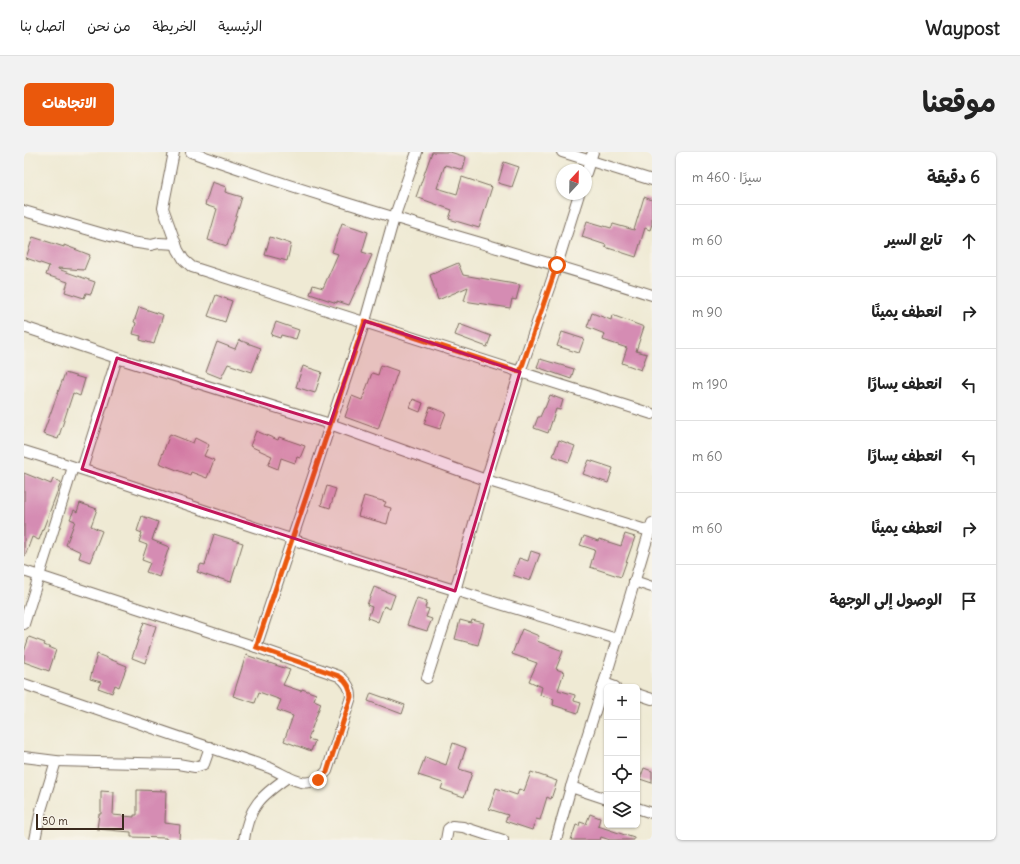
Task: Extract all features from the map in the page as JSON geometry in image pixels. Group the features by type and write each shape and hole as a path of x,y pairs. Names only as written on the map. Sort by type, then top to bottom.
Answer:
{"street":[{"path":"174,152 163,208 181,255 192,267 365,321 652,414"},
{"path":"191,152 245,171 394,218 557,265 652,295"},
{"path":"256,647 365,321 394,218 417,152"},
{"path":"562,152 592,156 652,180"},
{"path":"427,678 455,591 486,480 577,200"},
{"path":"24,211 131,242 151,245 159,243 176,244"},
{"path":"24,327 117,358 330,424 486,480 650,527 556,840"},
{"path":"24,624 39,575 117,358"},
{"path":"24,451 455,591 617,639"},
{"path":"24,571 256,647 339,676 350,688 351,697 327,772 318,780 306,783 295,781 270,768 24,684"},
{"path":"634,581 652,586"},
{"path":"640,695 652,699"},
{"path":"24,757 56,761 178,764 195,767 204,764 210,747"},
{"path":"35,840 41,810 56,761"},
{"path":"244,840 247,824 251,813 257,804 288,777"},
{"path":"571,787 604,797"},
{"path":"640,809 652,813"},
{"path":"446,840 448,829 452,826 467,828 503,840"}],"highlighted area":[{"path":"365,321 520,372 455,591 82,469 117,358 330,424"}],"building":[{"path":"432,152 450,152 466,157 463,170 445,165 437,188 457,194 462,177 492,187 479,228 449,219 452,210 416,197"},
{"path":"504,162 519,167 512,187 498,183"},
{"path":"212,182 226,187 225,192 242,197 227,246 208,240 217,209 205,205"},
{"path":"644,197 652,200 652,224 650,230 645,228 636,257 605,247 606,245 582,237 587,221 611,228 613,224 634,230"},
{"path":"342,223 368,232 362,252 372,255 349,305 337,301 337,303 310,294 313,285 323,288 338,254 332,252"},
{"path":"33,237 64,247 64,245 90,255 84,270 58,269 95,282 91,294 86,293 84,298 65,292 68,282 46,275 49,266 26,258"},
{"path":"270,237 291,244 287,261 265,255"},
{"path":"458,263 463,275 520,285 516,300 512,299 510,308 464,301 468,287 438,300 430,275"},
{"path":"216,295 232,301 225,322 208,316"},
{"path":"139,307 163,315 154,344 140,340 141,336 133,334 136,323 134,322"},
{"path":"592,313 611,320 612,315 644,327 636,351 647,354 641,370 622,363 627,348 603,340 605,334 587,327"},
{"path":"276,322 299,330 296,339 281,335 280,338 271,335"},
{"path":"459,324 491,336 487,347 455,335"},
{"path":"562,332 584,339 579,353 557,346"},
{"path":"239,340 261,348 252,372 228,364 221,378 206,372 217,342 235,349"},
{"path":"540,359 574,369 571,379 537,367"},
{"path":"381,365 398,371 378,429 345,417 352,396 362,400 372,373 378,375"},
{"path":"303,366 322,372 315,393 296,387"},
{"path":"65,373 85,379 80,396 73,393 58,439 43,434"},
{"path":"550,395 563,400 560,410 556,409 548,433 534,428"},
{"path":"413,399 423,403 420,412 410,408"},
{"path":"430,407 446,413 440,429 424,424"},
{"path":"256,431 278,440 279,437 305,446 300,458 297,457 295,463 281,458 278,469 268,465 272,456 250,446"},
{"path":"170,434 193,443 195,438 209,445 204,456 214,460 207,478 191,472 190,475 159,463"},
{"path":"559,440 575,446 569,462 553,456"},
{"path":"589,460 613,468 608,483 583,474"},
{"path":"24,473 51,484 53,479 61,482 39,540 32,537 25,556 24,556"},
{"path":"327,486 336,489 330,508 321,505"},
{"path":"364,496 386,502 384,506 391,508 387,524 358,516"},
{"path":"80,503 97,509 91,526 102,531 90,562 79,558 81,552 66,545 75,521 70,519 74,510 77,512"},
{"path":"142,516 158,522 152,540 169,547 159,577 146,572 150,563 142,560 147,545 139,542 142,533 137,531"},
{"path":"214,534 243,543 231,582 197,572 201,564 205,565"},
{"path":"625,534 635,537 621,577 590,567 595,550 580,545 584,536 621,546"},
{"path":"531,551 540,554 530,581 513,575 519,558 528,561"},
{"path":"374,587 395,595 390,609 384,606 378,622 368,618 372,607 367,605"},
{"path":"417,598 427,601 425,608 429,609 426,617 432,619 427,631 407,625"},
{"path":"460,620 471,623 472,620 484,623 478,645 455,639"},
{"path":"144,622 156,626 145,663 132,658"},
{"path":"522,629 539,636 537,641 563,651 556,669 564,672 558,690 575,695 574,701 581,703 578,713 553,705 554,699 540,695 542,687 529,681 537,663 512,654"},
{"path":"29,637 45,643 44,645 56,650 49,671 24,662 24,652"},
{"path":"97,654 127,666 119,687 115,685 112,693 98,688 101,682 90,679"},
{"path":"246,655 290,670 283,685 316,694 314,700 321,703 308,739 315,741 311,751 284,741 293,716 277,710 281,700 259,692 255,703 233,696"},
{"path":"371,693 405,705 402,714 368,701"},
{"path":"453,743 466,748 459,769 472,773 464,797 441,789 443,783 418,775 425,757 446,765"},
{"path":"644,768 652,771 652,783 640,779"},
{"path":"531,772 557,781 551,799 547,797 540,820 536,819 532,830 505,821 508,815 489,809 496,788 517,795 519,789 524,791"},
{"path":"137,790 166,791 165,823 180,825 179,840 131,837 131,832 97,829 99,814 101,814 101,791 114,792 113,815 134,817 134,815 137,815"},
{"path":"590,814 600,818 598,826 634,838 634,840 610,840 601,837 600,840 571,840 576,825 579,826 580,822 586,824"}],"route":[{"path":"318,780 327,772 351,697 350,688 348,684 339,676 256,647 365,321 520,372 557,265"}]}
